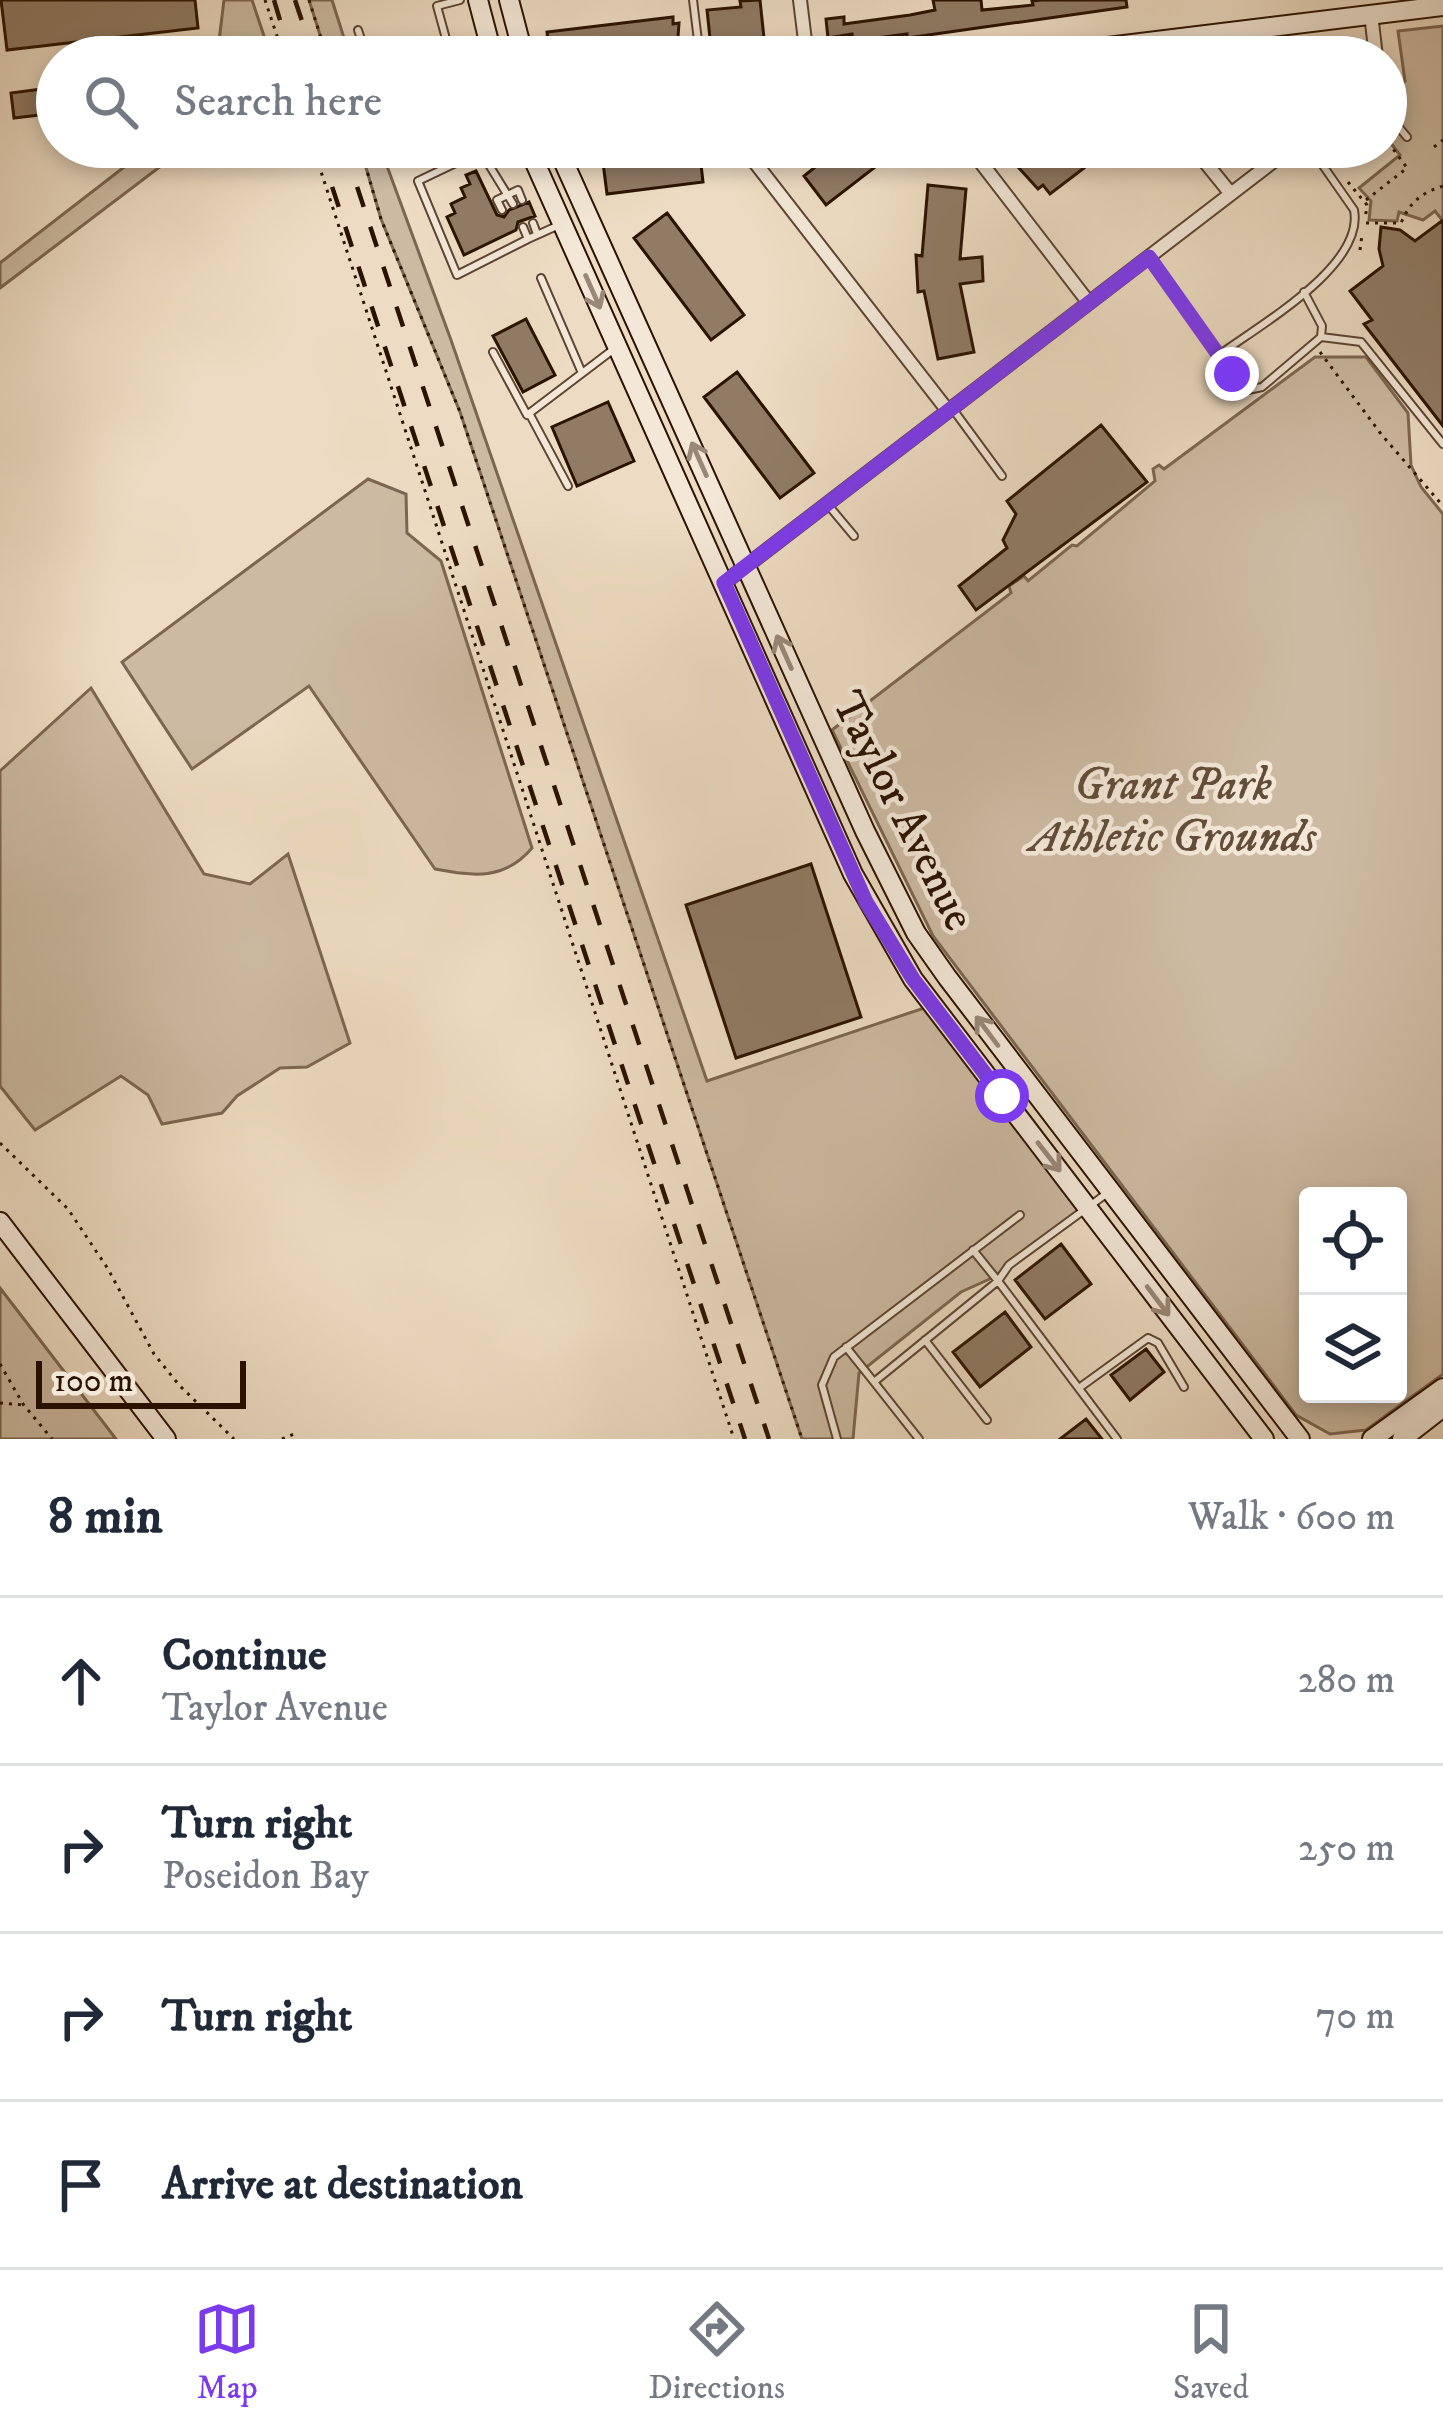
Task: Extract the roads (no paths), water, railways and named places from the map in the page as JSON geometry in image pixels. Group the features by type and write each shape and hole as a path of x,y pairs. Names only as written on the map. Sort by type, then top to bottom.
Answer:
{"main road":[{"path":"478,0 487,36"},
{"path":"509,0 518,36"},
{"path":"1205,36 1443,6"},
{"name":"Taylor Avenue","path":"537,168 815,791 885,935 913,979 1264,1439"},
{"name":"Taylor Avenue","path":"566,168 865,831 916,933 1300,1439"},
{"path":"0,1222 166,1439"},
{"path":"1360,1439 1377,1436 1443,1388"},
{"path":"1402,1439 1443,1407"},
{"path":"1276,1408 1310,1435 1323,1439"}],"street":[{"path":"800,0 804,36"},
{"path":"1371,14 1374,36"},
{"path":"760,168 950,410"},
{"path":"985,168 1090,302"},
{"path":"1210,168 1231,194"},
{"path":"724,583 1265,168"}],"lane":[{"path":"446,36 437,6 460,0"},
{"path":"693,0 697,36"},
{"path":"358,30 360,36"},
{"path":"443,168 418,181 457,274 562,224"},
{"path":"490,168 513,204"},
{"path":"1219,355 1304,292 1346,250 1354,210 1325,168"},
{"path":"502,209 497,200 508,194 518,190 522,200"},
{"path":"533,223 537,234"},
{"path":"523,227 528,239"},
{"path":"512,232 517,244"},
{"path":"1149,257 1248,390 1262,387 1321,337 1322,326 1304,292"},
{"path":"542,278 583,373"},
{"path":"1321,337 1361,342 1443,444"},
{"path":"529,413 617,347"},
{"path":"493,352 568,486"},
{"path":"950,410 1001,476"},
{"path":"827,504 854,536"},
{"path":"874,1382 998,1281 1009,1265 1110,1191"},
{"path":"837,1439 822,1385 834,1357 1020,1215"},
{"path":"974,1250 1118,1439"},
{"path":"1079,1388 1148,1338 1158,1343 1184,1387"},
{"path":"925,1340 987,1420"},
{"path":"845,1346 919,1439"}],"railway":[{"path":"274,0 285,36"},
{"path":"295,0 307,36"},
{"path":"326,168 745,1439"},
{"path":"351,168 769,1439"}],"park label":[{"name":"Grant Park Athletic Grounds","path":"1173,809"}]}
